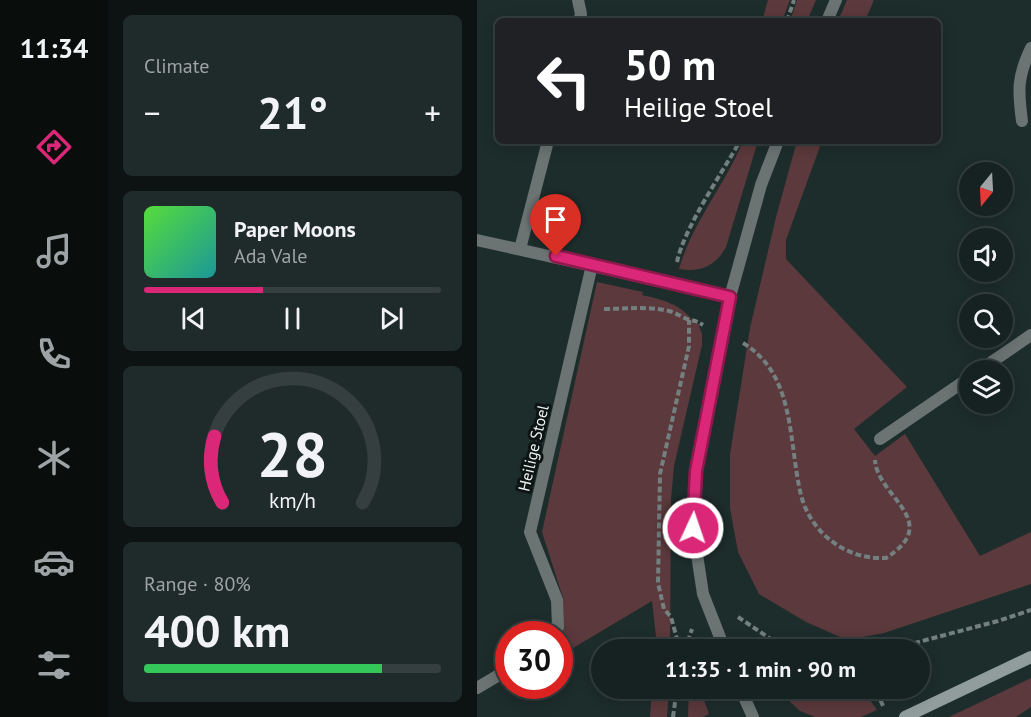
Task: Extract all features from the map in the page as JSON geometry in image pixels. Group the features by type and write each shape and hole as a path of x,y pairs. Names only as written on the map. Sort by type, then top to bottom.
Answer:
{"main road":[{"path":"905,717 1031,657"}],"street":[{"path":"578,0 580,18"},
{"path":"828,18 836,0"},
{"path":"1022,121 1018,88 1031,48"},
{"path":"520,249 547,144"},
{"path":"721,639 703,594 693,528 696,471 730,297 761,185 777,144"},
{"path":"477,240 730,297"},
{"name":"Heilige Stoel","path":"558,621 557,600 530,532 592,265"},
{"path":"994,360 1031,335"},
{"path":"880,439 959,385"},
{"path":"477,687 495,677"},
{"path":"745,699 753,717"}],"path":[{"path":"788,18 794,0"},
{"path":"673,284 678,256 738,144"},
{"path":"583,305 603,309 642,307 668,311 689,320 696,320 723,336 737,339 751,348 767,362 780,385 789,419 802,498 809,516 831,542 847,552 875,559 886,558 895,552 903,544 909,528 909,520 903,506 876,471 873,443 880,439"},
{"path":"703,594 770,639"},
{"path":"930,639 1031,610"},
{"path":"673,717 675,699"},
{"path":"880,699 888,717"}],"shaded area":[{"path":"768,0 790,0 783,18 763,18"},
{"path":"797,0 816,0 808,18 791,18"},
{"path":"847,0 874,0 866,18 839,18"},
{"path":"742,144 757,144 726,247 722,254 707,267 694,270 679,269 700,220"},
{"path":"796,144 821,144 786,240 786,259 907,387 854,429 875,456 905,434 980,556 1031,532 1031,584 884,633 852,639 845,639 806,622 759,594 738,552 730,508 730,454 750,328"},
{"path":"597,282 643,292 642,295 678,307 695,324 698,323 702,334 702,345 674,466 671,499 670,639 656,639 652,601 573,648 573,621 563,621 563,598 542,532"},
{"path":"1031,678 1031,707 1016,717 949,717"},
{"path":"651,699 668,699 667,717 650,717"},
{"path":"689,699 704,699 709,714 703,717 688,717"},
{"path":"787,699 869,699 877,710 861,717 815,717 800,711"}],"route":[{"path":"556,256 730,297 696,471 693,528"}]}
